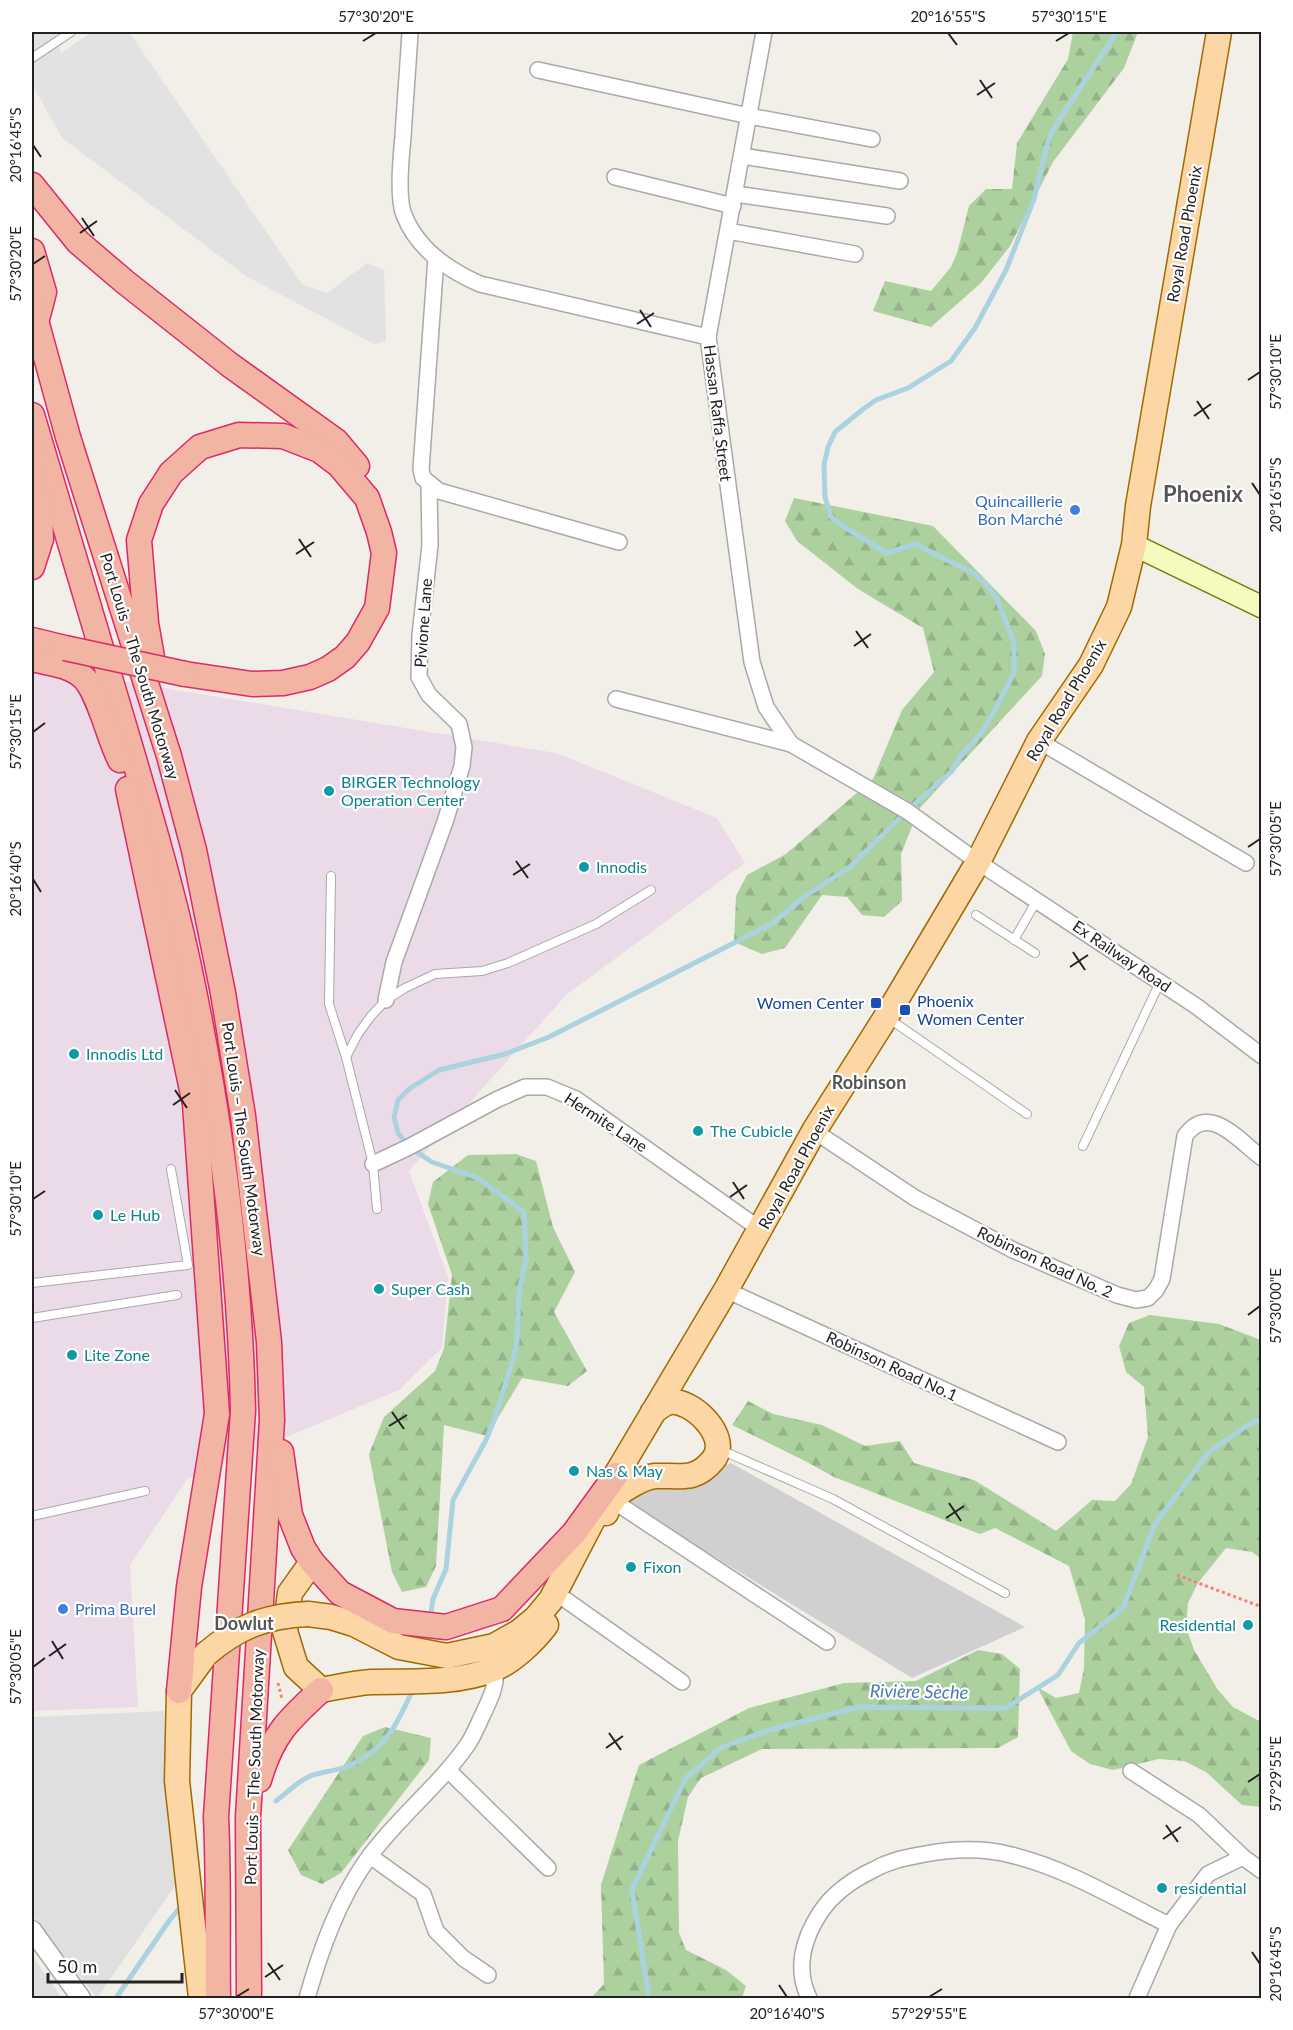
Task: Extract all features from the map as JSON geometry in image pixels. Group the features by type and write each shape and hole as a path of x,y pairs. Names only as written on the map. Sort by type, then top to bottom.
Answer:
{"highway":[{"path":"32,185 78,242 124,282 222,359 336,441 368,478 380,498 388,520 396,566 388,613 368,648 330,683 303,694 265,699 237,697 219,692 185,674"},
{"path":"32,251 44,292 34,314"},
{"name":"Port Louis – The South Motorway","path":"34,314 78,469 169,756 194,850 223,993 243,1116 269,1342 272,1420 248,1817 249,1998"},
{"name":"Port Louis – The South Motorway","path":"32,415 156,832 188,962 218,1135 227,1207 242,1349 243,1400 216,1817 219,1872 217,1928 219,1998"},
{"path":"32,640 64,648 185,674 252,684 283,683 310,677 328,669 345,657 358,642 377,608 384,553 380,532 367,498 339,465 319,450 284,436 239,435 200,447 171,473 152,504 139,540 146,623 169,756"},
{"path":"32,567 41,539 40,514 33,474 40,442"},
{"path":"32,659 61,665 84,678 96,699 123,767 156,832"},
{"path":"123,767 195,1104 217,1414 189,1587 180,1691"},
{"path":"195,1104 202,1041"},
{"path":"269,1342 290,1515 303,1548 312,1562 340,1593 393,1622 446,1627 502,1609 574,1533 616,1475"},
{"path":"248,1817 270,1746 287,1722 321,1690"}],"main road":[{"name":"Royal Road Phoenix","path":"180,1691 206,1654 223,1639 244,1627 264,1620 308,1614 332,1617 354,1624 399,1647 447,1656 494,1646 519,1632 536,1618 551,1600 616,1475 761,1230 814,1131 886,1017 978,862 1039,741 1091,665 1119,607 1134,545 1138,507 1219,32"},
{"path":"1134,545 1262,607"},
{"path":"684,1360 684,1387 689,1408"},
{"path":"312,1562 290,1593 285,1631 296,1667 321,1690 369,1682 416,1682 469,1676 495,1669 520,1652 542,1631 566,1600 612,1500 636,1483 652,1476 689,1477 704,1470 715,1458 719,1449 716,1435 708,1421 689,1408 674,1402 669,1402 653,1412"},
{"path":"180,1691 177,1781 201,1998"}],"street":[{"name":"Hassan Raffa Street","path":"410,32 400,176 403,213 417,238 436,258 458,274 480,284 708,337 752,662 766,708 791,744 907,811 978,862"},
{"path":"708,337 765,32"},
{"path":"538,70 749,116 872,139"},
{"path":"742,156 900,181"},
{"path":"615,177 734,200 887,216"},
{"path":"728,231 855,254"},
{"name":"Pivione Lane","path":"386,1000 394,962 445,822 462,766 464,747 459,724 429,695 419,677 420,635 430,545 429,485 423,478 421,469 436,258"},
{"path":"429,485 439,491 619,542"},
{"path":"616,699 791,744"},
{"path":"1039,741 1246,863"},
{"name":"Ex Railway Road","path":"978,862 1196,1006 1262,1056"},
{"name":"Hermite Lane","path":"373,1164 409,1148 496,1100 525,1087 547,1087 576,1099 761,1230"},
{"name":"Robinson Road No. 2","path":"814,1131 915,1198 1013,1250 1117,1295 1136,1300 1148,1298 1162,1279 1185,1136 1191,1128 1200,1122 1209,1121 1218,1124 1262,1158"},
{"name":"Robinson Road No.1","path":"726,1290 1058,1442"},
{"path":"612,1500 827,1642"},
{"path":"566,1600 682,1682"},
{"path":"307,1998 319,1958 338,1911 370,1856 448,1770 469,1742 494,1690 495,1669"},
{"path":"448,1770 548,1868"},
{"path":"1131,1771 1199,1815 1243,1857 1262,1870"},
{"path":"809,1998 802,1984 802,1955 814,1922 825,1905 838,1892 858,1877 891,1860 953,1849 1010,1854 1059,1871 1169,1925"},
{"path":"370,1856 423,1893 436,1931 463,1958 488,1975"},
{"path":"1137,1998 1169,1925 1208,1874 1243,1857"},
{"path":"32,1930 81,1998"}],"lane":[{"path":"32,58 71,32"},
{"path":"330,876 329,1004 346,1057 373,1164 377,1209"},
{"path":"346,1057 371,1016 386,1000 405,988 435,974 482,971 508,963 596,924 651,890"},
{"path":"1014,940 1037,900"},
{"path":"976,915 1035,953"},
{"path":"1083,1146 1160,982"},
{"path":"886,1017 1027,1114"},
{"path":"32,1283 189,1265 171,1169"},
{"path":"32,1318 177,1295"},
{"path":"719,1449 833,1499 1005,1593"},
{"path":"32,1516 145,1491"}],"path":[{"path":"1177,1575 1262,1606"}],"shaded area":[{"path":"32,32 55,32 61,53 92,32 129,32 302,284 327,293 367,263 384,270 386,341 374,344 246,276 62,138 32,84"},
{"path":"32,666 556,753 717,818 745,863 566,995 409,1171 448,1277 442,1348 399,1390 187,1479 130,1565 138,1707 32,1711"},
{"path":"731,1463 1025,1627 912,1678 627,1503 646,1484 676,1484"},
{"path":"164,1711 181,1877 97,1998 32,1915 32,1717"},
{"path":"32,1956 62,1998 32,1998"}],"green space":[{"path":"1073,32 1138,32 1124,68 1053,162 1010,246 981,283 931,327 873,311 885,281 931,291 951,267 969,206 986,189 1012,189 1017,143 1068,59"},
{"path":"794,498 933,526 1036,631 1045,654 1042,676 919,809 901,854 902,901 884,917 862,915 847,897 822,895 785,948 762,954 734,942 736,896 747,875 786,854 873,779 902,710 934,672 923,628 858,589 797,541 785,521"},
{"path":"516,1154 536,1161 553,1227 575,1272 554,1312 587,1371 568,1386 522,1378 487,1436 444,1425 436,1566 426,1587 402,1592 392,1572 369,1454 384,1417 435,1371 444,1348 452,1275 428,1204 433,1182 468,1155"},
{"path":"1150,1315 1219,1324 1261,1340 1261,1559 1252,1552 1226,1548 1198,1583 1188,1603 1186,1627 1194,1650 1218,1690 1233,1707 1261,1722 1261,1807 1242,1805 1206,1772 1184,1761 1159,1759 1113,1770 1090,1764 1071,1751 1037,1687 1056,1698 1079,1693 1084,1668 1085,1619 1069,1566 995,1528 980,1534 834,1477 732,1425 748,1401 773,1414 822,1425 865,1446 900,1441 914,1463 974,1480 1056,1531 1092,1500 1115,1501 1131,1484 1148,1437 1144,1387 1126,1372 1119,1346 1129,1323"},
{"path":"978,1650 1002,1654 1020,1669 1018,1737 998,1748 762,1749 701,1778 688,1797 678,1841 679,1933 686,1950 726,1970 746,1986 742,1998 591,1998 604,1984 601,1885 639,1765 749,1708 844,1683 916,1681"},
{"path":"385,1727 431,1738 429,1760 341,1873 322,1884 301,1875 288,1850 363,1736"}],"waterway":[{"path":"430,1620 433,1599 446,1569 453,1500 486,1440 514,1356 517,1341 519,1292 526,1260 524,1212 478,1178 432,1162 409,1147 398,1133 394,1117 398,1100 409,1089 439,1070 505,1054 549,1037 773,923 805,896 849,868 952,771 960,757 982,732 1014,673 1014,643 997,599 975,574 915,544 887,553 831,517 825,497 824,465 828,447 835,432 876,400 908,388 951,361 975,328 1006,270 1034,199 1048,141 1055,126 1117,32"},
{"name":"Rivière Sèche","path":"649,1998 632,1889 686,1778 722,1747 769,1730 859,1707 1006,1708 1058,1675 1079,1643 1123,1608 1155,1524 1209,1452 1249,1424 1262,1420"},
{"path":"276,1801 306,1778 346,1767 371,1753 388,1736 413,1689"},
{"path":"116,1998 183,1904"}],"place":[{"name":"Quincaillerie Bon Marché","path":"1075,510"},
{"name":"BIRGER Technology Operation Center","path":"329,791"},
{"name":"Innodis","path":"584,867"},
{"name":"Women Center","path":"876,1003"},
{"name":"Phoenix Women Center","path":"905,1010"},
{"name":"Innodis Ltd","path":"74,1054"},
{"name":"The Cubicle","path":"698,1131"},
{"name":"Le Hub","path":"98,1215"},
{"name":"Super Cash","path":"379,1289"},
{"name":"Lite Zone","path":"72,1355"},
{"name":"Nas & May","path":"574,1471"},
{"name":"Fixon","path":"631,1567"},
{"name":"Prima Burel","path":"63,1609"},
{"name":"Residential","path":"1248,1625"},
{"name":"residential","path":"1162,1888"}],"district":[{"name":"Phoenix","path":"1203,494"},
{"name":"Robinson","path":"869,1083"},
{"name":"Dowlut","path":"244,1624"}]}
